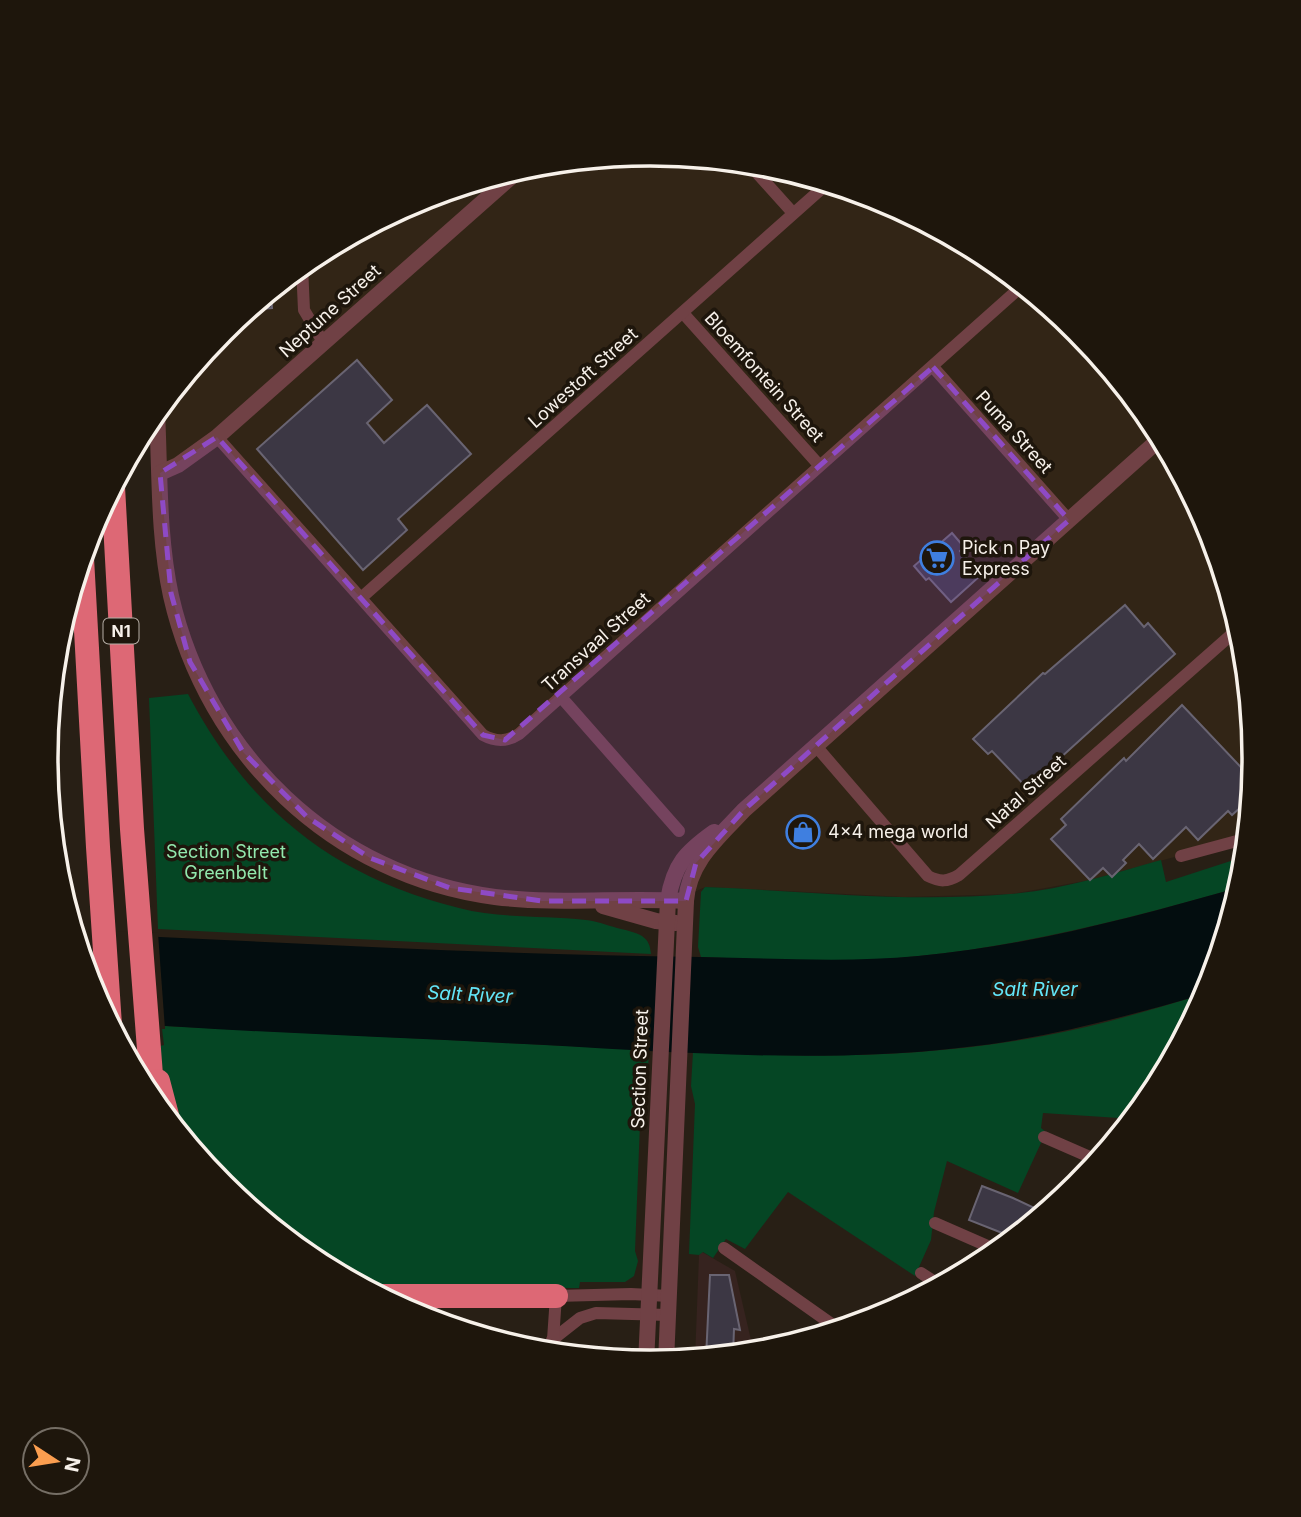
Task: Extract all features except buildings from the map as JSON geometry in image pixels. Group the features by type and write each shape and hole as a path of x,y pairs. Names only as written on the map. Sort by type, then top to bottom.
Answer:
{"highway":[{"name":"N1","path":"114,507 132,829 113,922 134,1032"},
{"name":"N1","path":"84,586 98,847 134,1032 143,1064"},
{"path":"97,970 113,922"},
{"path":"134,1032 134,1050"},
{"path":"134,1032 156,1071 161,1093"},
{"path":"402,1296 556,1296"}],"street":[{"path":"759,176 793,214"},
{"name":"Neptune Street","path":"159,473 178,465 217,437 502,185"},
{"name":"Lowestoft Street","path":"361,598 819,191"},
{"path":"303,279 304,310 323,342"},
{"name":"Transvaal Street","path":"217,437 483,736 496,741 512,738 561,697 1016,292"},
{"name":"Bloemfontein Street","path":"683,313 819,466"},
{"name":"Puma Street","path":"933,367 1069,520"},
{"path":"158,430 159,473 171,593 190,662 218,715 237,743 282,796 345,844 370,858 450,888 494,897 591,902 686,901"},
{"name":"Section Street","path":"666,1351 686,901 688,885 696,863 744,810 1153,445"},
{"name":"Natal Street","path":"816,745 928,876 938,881 950,880 959,875 1230,636"},
{"path":"561,697 679,831"},
{"name":"Section Street","path":"647,1351 668,900 676,867 685,856 744,810"},
{"path":"1181,856 1237,841"},
{"path":"591,902 666,923 685,924"},
{"path":"1044,1137 1089,1157"},
{"path":"935,1223 987,1246"},
{"path":"724,1248 830,1323"},
{"path":"921,1273 932,1280"},
{"path":"552,1340 556,1296 669,1296"},
{"path":"552,1340 580,1318 596,1313 668,1315"}],"highlighted area":[{"path":"933,367 1069,520 744,810 696,863 686,901 542,901 450,888 370,858 307,817 243,752 190,662 171,593 160,473 217,437 483,735 505,740"}],"shaded area":[{"path":"650,166 689,167 766,177 841,197 913,227 947,245 1011,288 1041,313 1070,339 1121,398 1164,462 1182,496 1212,568 1223,605 1232,643 1242,720 1242,797 1237,840 1090,880 1012,894 904,897 705,887 660,908 542,900 457,890 328,832 231,733 175,609 158,429 180,398 231,339 290,288 354,245 388,227 460,197 535,177 612,167"},
{"path":"702,1252 735,1271 752,1342 695,1349 699,1255"}],"green space":[{"name":"Section Street Greenbelt","path":"188,694 212,735 238,771 267,804 299,832 334,857 372,878 414,895 459,908 491,914 570,918 633,932 646,940 651,954 158,929 149,698"},
{"path":"1161,860 1166,882 1234,860 1228,890 1122,919 1001,945 919,956 838,961 701,957 698,947 701,892 705,887 895,897 1010,894 1086,881"},
{"path":"1192,998 1164,1055 1122,1118 1043,1113 1041,1128 1046,1132 1018,1193 947,1161 934,1212 931,1240 915,1276 788,1192 745,1249 726,1239 713,1258 703,1252 699,1255 689,1254 695,1104 691,1086 693,1052 868,1055 956,1049 1064,1032"},
{"path":"165,1026 649,1050 647,1085 641,1098 635,1251 638,1261 634,1276 625,1282 580,1282 579,1288 382,1287 354,1272 290,1229 231,1178 205,1149 169,1103 164,1088 160,1046 164,1045 162,1029 165,1029"}],"water":[{"name":"Salt River","path":"1228,890 1212,949 1193,997 1115,1019 990,1044 901,1053 787,1056 120,1023 84,933 543,954 809,960 918,956 959,951 1041,938"}],"pier":[{"path":"83,929 158,933 165,1029 122,1027 103,985"}],"place":[{"name":"Pick n Pay Express","path":"937,558"},
{"name":"4x4 mega world","path":"803,832"}]}
